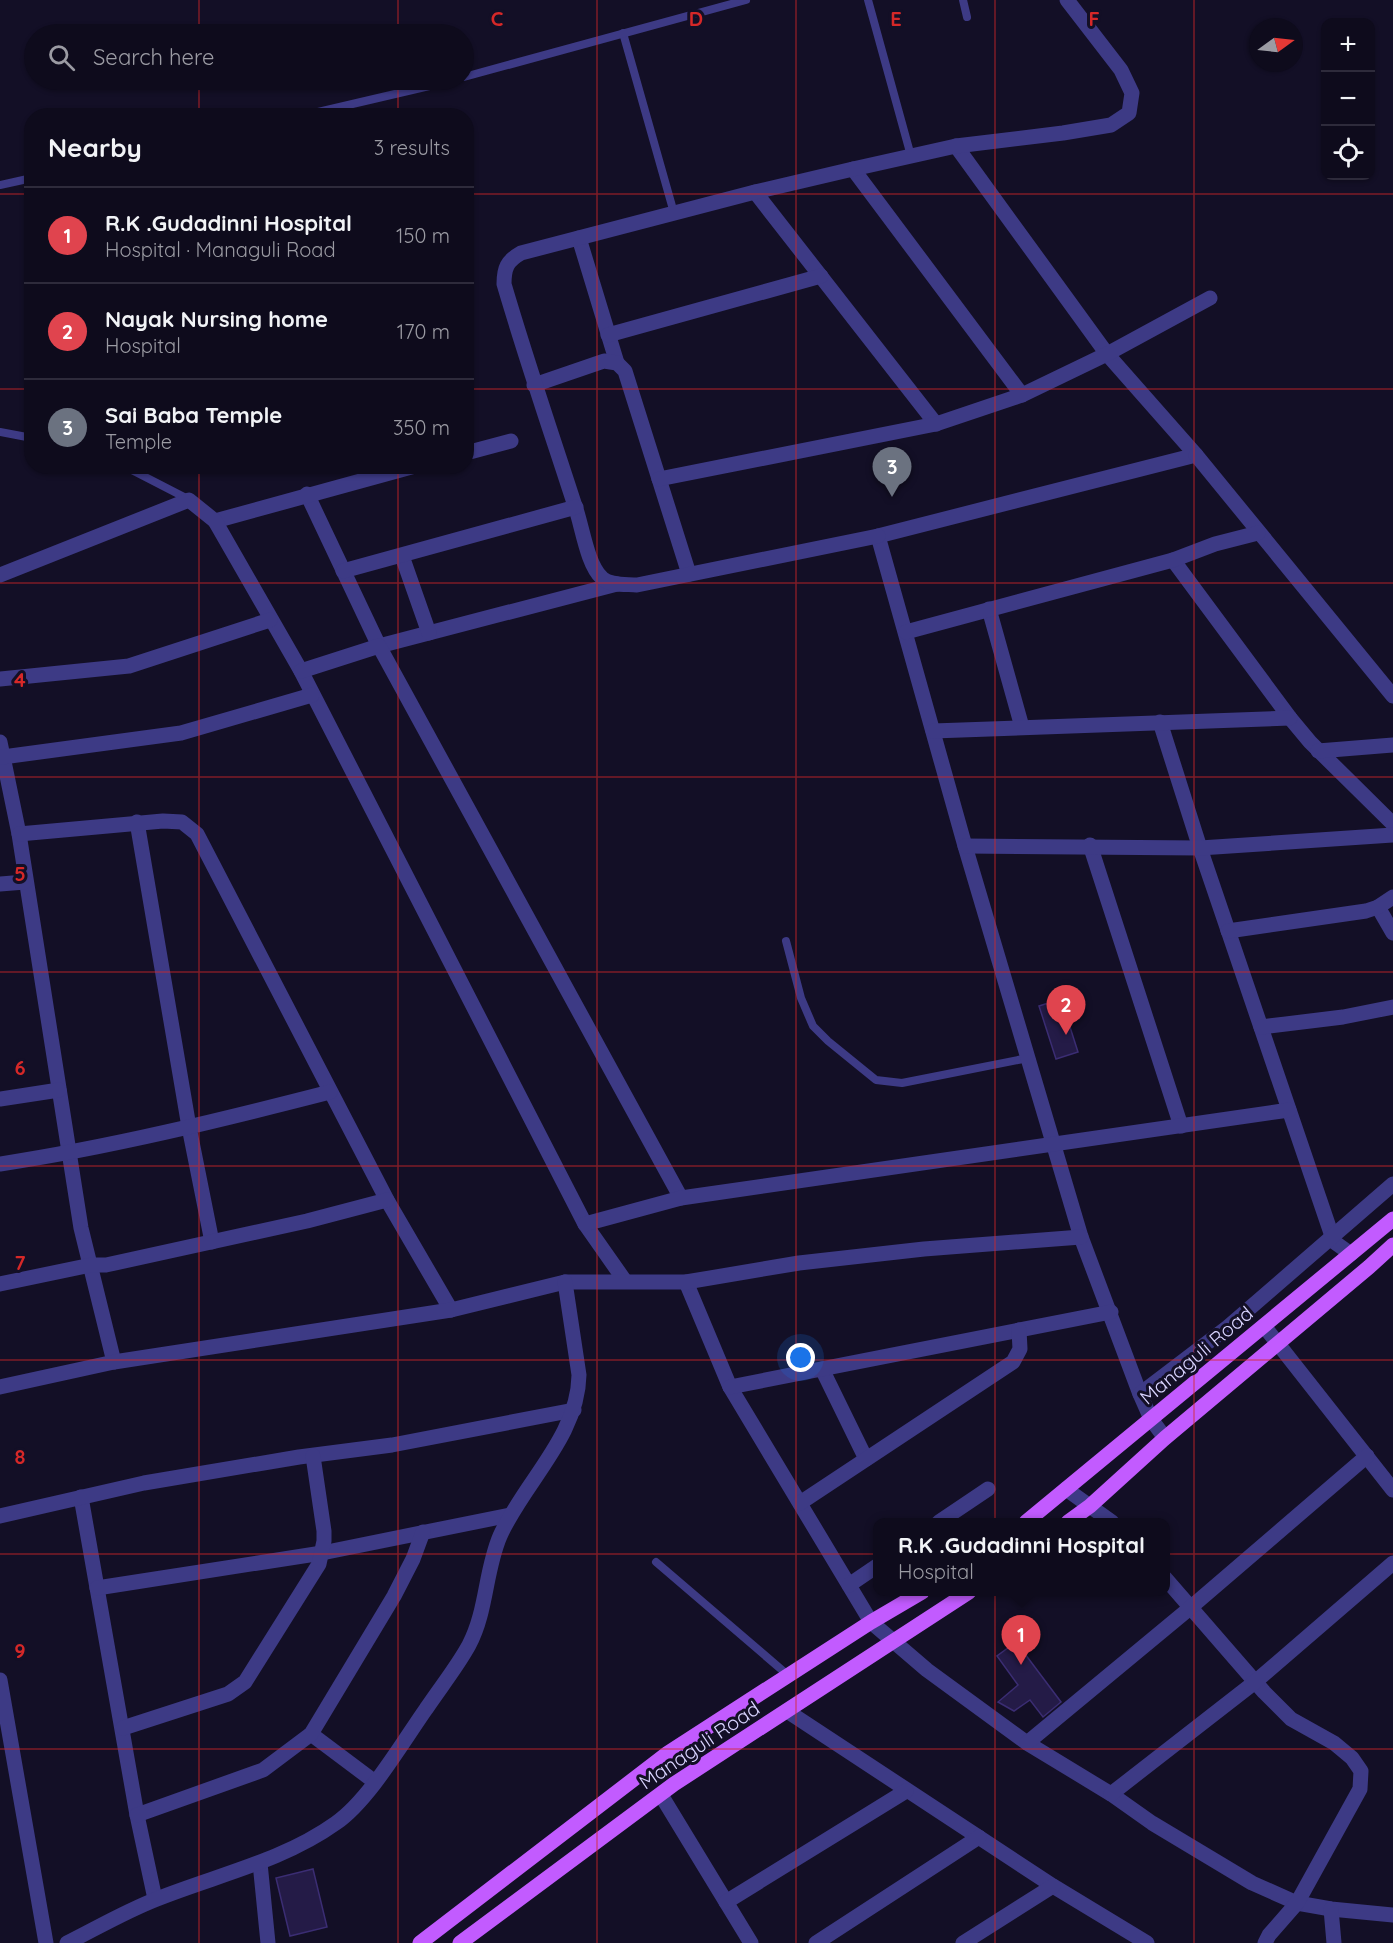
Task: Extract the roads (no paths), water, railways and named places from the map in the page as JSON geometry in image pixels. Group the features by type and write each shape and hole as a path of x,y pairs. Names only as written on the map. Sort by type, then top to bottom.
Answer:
{"main road":[{"name":"Managuli Road","path":"1031,1518 1393,1219"},
{"path":"1074,1518 1393,1245"},
{"path":"1351,1254 1369,1267"},
{"name":"Managuli Road","path":"420,1943 668,1754 871,1622 915,1596"},
{"name":"Managuli Road","path":"467,1941 661,1795 963,1596"}],"street":[{"path":"1067,0 1121,70 1132,93 1129,113 1111,125 1063,134 956,146 755,192 520,253 509,260 504,271 504,284 534,385 576,507 592,562 602,579 617,584 637,585 878,536 1196,456"},
{"path":"956,146 1107,354 1196,456 1393,696"},
{"path":"853,169 1022,395"},
{"path":"755,192 936,424"},
{"path":"579,238 617,363 625,371 689,574"},
{"path":"608,335 821,276"},
{"path":"658,479 936,424 1022,395 1107,354 1210,298"},
{"path":"534,385 604,361 617,363"},
{"path":"474,451 511,441"},
{"path":"215,521 384,474"},
{"path":"307,494 379,646 681,1198"},
{"path":"0,575 189,500 215,521 301,671 585,1224 625,1281"},
{"path":"343,571 576,507"},
{"path":"906,632 1173,560 1215,544 1258,533"},
{"path":"878,536 965,846 1081,1237 1140,1394 1152,1419 1165,1438"},
{"path":"402,556 429,633"},
{"path":"1173,560 1290,718 1318,751 1393,824"},
{"path":"301,671 379,646 617,584"},
{"path":"989,609 1022,727"},
{"path":"0,679 129,666 270,620"},
{"path":"3,758 181,733 312,695"},
{"path":"933,731 1290,718"},
{"path":"1160,722 1200,848 1332,1236 1330,1239 1351,1254"},
{"path":"0,742 19,834 81,1228 114,1362"},
{"path":"1318,751 1393,745"},
{"path":"19,834 137,822 182,822 196,834 387,1200 452,1310"},
{"path":"137,822 189,1127 212,1242"},
{"path":"965,846 1090,845 1200,848 1393,835"},
{"path":"1090,845 1182,1126"},
{"path":"0,884 25,882"},
{"path":"1228,931 1366,911 1378,907 1393,897"},
{"path":"1378,907 1393,933"},
{"path":"1261,1027 1343,1017 1393,1007"},
{"path":"0,1099 59,1090"},
{"path":"0,1164 69,1153 189,1127 330,1092"},
{"path":"585,1224 681,1198 1289,1110"},
{"path":"1140,1394 1228,1326 1393,1184"},
{"path":"0,1284 91,1265 106,1265 212,1242 387,1200"},
{"path":"0,1387 114,1362 452,1310 565,1282 686,1282 799,1263 924,1249 1081,1237"},
{"path":"67,1943 155,1899 260,1863 318,1835 338,1822 375,1782 468,1647 479,1621 497,1546 510,1515 561,1437 574,1410 579,1388 579,1375 565,1282"},
{"path":"686,1282 730,1387 871,1622 927,1670 1027,1743 1111,1794 1152,1823 1252,1883 1297,1903 1393,1915"},
{"path":"730,1387 1111,1312"},
{"path":"1264,1326 1320,1394 1393,1490"},
{"path":"800,1503 1013,1362 1020,1349 1018,1330"},
{"path":"822,1369 866,1459"},
{"path":"0,1516 144,1483 392,1445 574,1410"},
{"path":"123,1728 228,1694 245,1682 314,1575 322,1553 324,1531 313,1456"},
{"path":"1027,1743 1190,1608 1367,1456"},
{"path":"945,1518 988,1489"},
{"path":"1066,1489 1106,1518"},
{"path":"81,1497 123,1728 136,1815 155,1899"},
{"path":"97,1588 322,1553 510,1515"},
{"path":"136,1815 262,1770 311,1734 394,1596 413,1559 423,1532"},
{"path":"1111,1794 1255,1682 1393,1563"},
{"path":"849,1586 873,1569"},
{"path":"1170,1584 1255,1682 1291,1719 1334,1743 1352,1758 1361,1771 1360,1790 1297,1903 1269,1935 1265,1943"},
{"path":"0,1680 46,1943"},
{"path":"787,1711 1053,1886 1147,1943"},
{"path":"311,1734 375,1782"},
{"path":"726,1902 906,1791"},
{"path":"661,1795 750,1943"},
{"path":"816,1943 979,1837"},
{"path":"260,1863 268,1943"},
{"path":"963,1943 1053,1886"},
{"path":"1331,1909 1334,1943"}],"lane":[{"path":"474,74 746,0"},
{"path":"868,0 911,156"},
{"path":"963,0 967,17"},
{"path":"623,33 674,213"},
{"path":"335,108 412,90"},
{"path":"0,185 24,180"},
{"path":"0,432 24,436"},
{"path":"139,474 189,500"},
{"path":"786,941 801,998 813,1026 876,1080 902,1083 1029,1058"},
{"path":"656,1562 789,1676"}],"place":[{"name":"Sai Baba Temple","path":"892,497"},
{"name":"Nayak Nursing home","path":"1066,1035"},
{"name":"R.K .Gudadinni Hospital","path":"1021,1665"}]}
